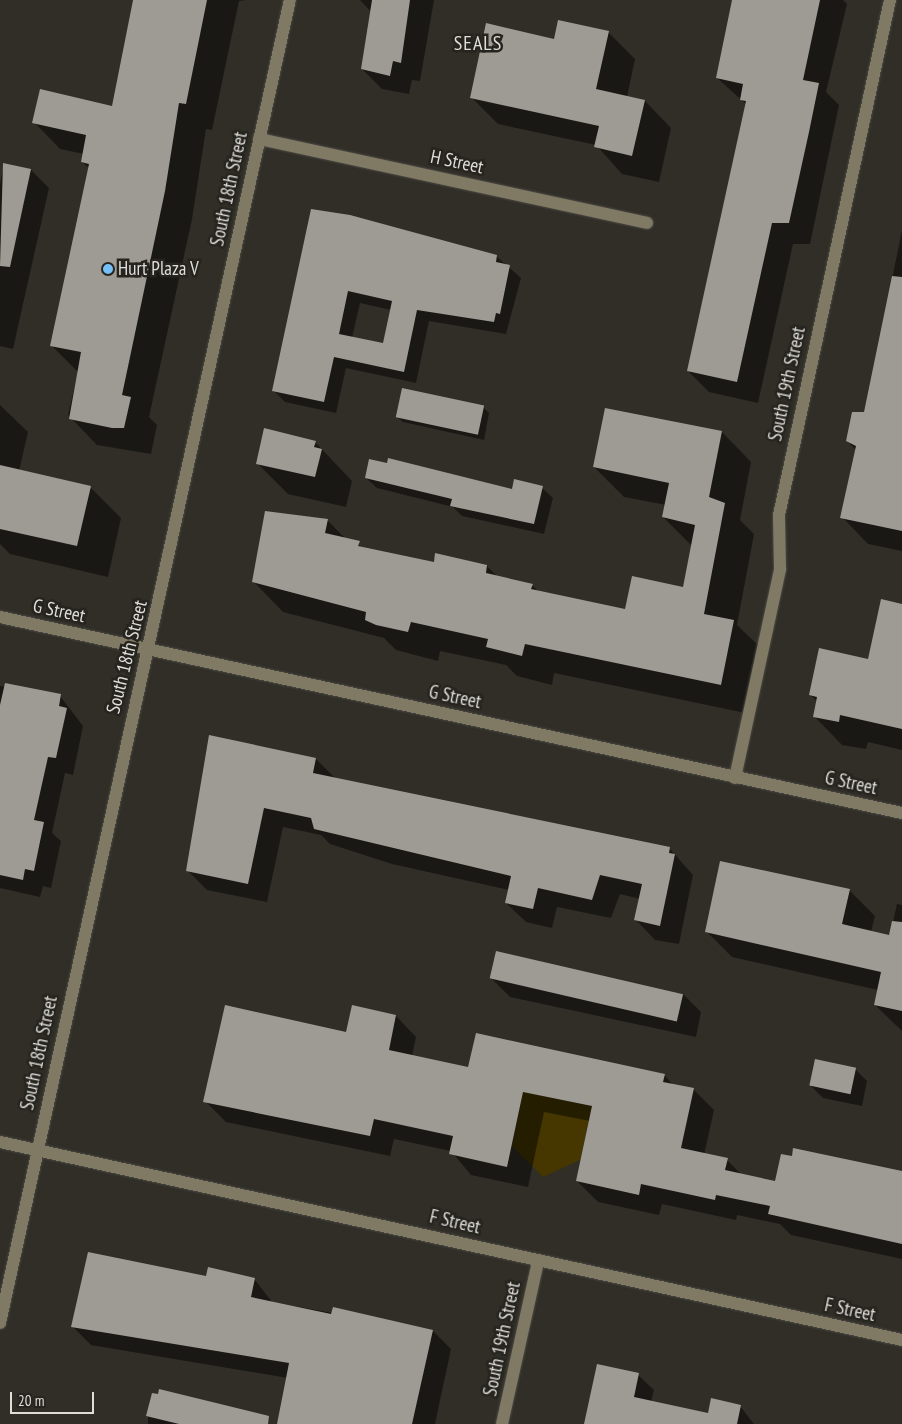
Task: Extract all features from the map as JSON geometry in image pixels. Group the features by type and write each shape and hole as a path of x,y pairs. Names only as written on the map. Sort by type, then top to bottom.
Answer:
{"street":[{"name":"South 18th Street","path":"0,1323 290,0"},
{"name":"South 19th Street","path":"736,778 780,569 779,515 890,0"},
{"name":"H Street","path":"259,139 647,222"},
{"name":"G Street","path":"0,617 736,778 902,812"},
{"name":"F Street","path":"0,1142 538,1262 902,1340"},
{"name":"South 19th Street","path":"502,1424 538,1262"}],"shaded area":[{"path":"523,1092 592,1106 580,1160 543,1177 512,1146"}],"building":[{"path":"133,0 207,0 186,104 179,103 165,191 122,395 131,397 124,428 112,428 69,419 81,352 50,346 89,164 81,162 86,135 32,123 40,89 112,106"},
{"path":"372,0 410,0 401,63 393,61 390,76 361,69"},
{"path":"732,0 820,0 803,80 819,83 809,132 789,223 772,223 737,382 687,371 746,101 740,100 743,84 716,78"},
{"path":"558,20 609,31 596,89 645,100 632,156 594,147 599,126 470,98 486,23 554,39"},
{"path":"3,163 31,169 10,267 0,266"},
{"path":"311,209 350,215 497,255 496,262 510,265 500,314 496,313 494,322 417,310 404,372 334,357 324,402 272,391","holes":["348,291 392,301 383,343 339,334"]},
{"path":"892,276 902,277 902,531 840,518 856,446 846,441 852,412 864,412"},
{"path":"402,388 484,405 478,435 396,417"},
{"path":"605,408 722,431 709,497 725,503 704,614 734,620 721,685 525,644 522,656 486,647 488,639 411,622 408,632 376,625 365,620 366,612 252,582 265,511 328,519 325,533 360,541 358,546 434,562 435,553 487,565 486,573 533,584 531,589 625,609 632,576 683,587 695,525 662,517 669,483 593,467"},
{"path":"264,428 316,441 314,447 322,449 315,477 256,464"},
{"path":"388,458 512,489 514,479 543,486 534,524 450,506 452,499 365,478 369,459 387,463"},
{"path":"0,465 91,486 77,546 0,529"},
{"path":"881,599 902,604 902,729 840,715 839,722 813,717 817,697 809,695 819,648 868,659"},
{"path":"5,683 61,694 59,706 67,708 56,758 48,757 34,820 44,822 34,871 25,869 23,880 0,875 0,705"},
{"path":"209,735 316,758 313,773 670,847 669,853 675,854 660,926 634,920 642,884 600,875 592,900 538,888 533,909 505,903 511,876 314,829 311,818 264,808 248,884 186,871"},
{"path":"720,861 850,889 842,924 889,935 892,921 902,922 902,1011 874,1005 881,972 705,932"},
{"path":"496,951 683,994 677,1021 490,978"},
{"path":"225,1005 346,1032 352,1005 396,1015 389,1050 468,1067 476,1033 665,1074 663,1082 694,1088 681,1148 728,1158 725,1170 775,1181 781,1154 792,1156 793,1148 902,1171 902,1244 768,1214 770,1206 716,1195 715,1200 641,1184 639,1195 576,1181 592,1106 523,1092 507,1167 449,1154 453,1136 374,1119 370,1136 203,1102"},
{"path":"815,1059 856,1068 850,1094 809,1085"},
{"path":"88,1252 206,1276 208,1267 255,1278 251,1297 331,1314 333,1307 433,1330 412,1424 277,1424 289,1363 71,1327"},
{"path":"597,1364 639,1373 634,1397 708,1413 711,1398 741,1405 737,1424 584,1424"},
{"path":"159,1389 269,1416 268,1424 179,1424 146,1416 152,1393 158,1394"}],"place":[{"name":"Hurt Plaza V","path":"108,269"}],"district":[{"name":"SEALS","path":"478,43"}]}
